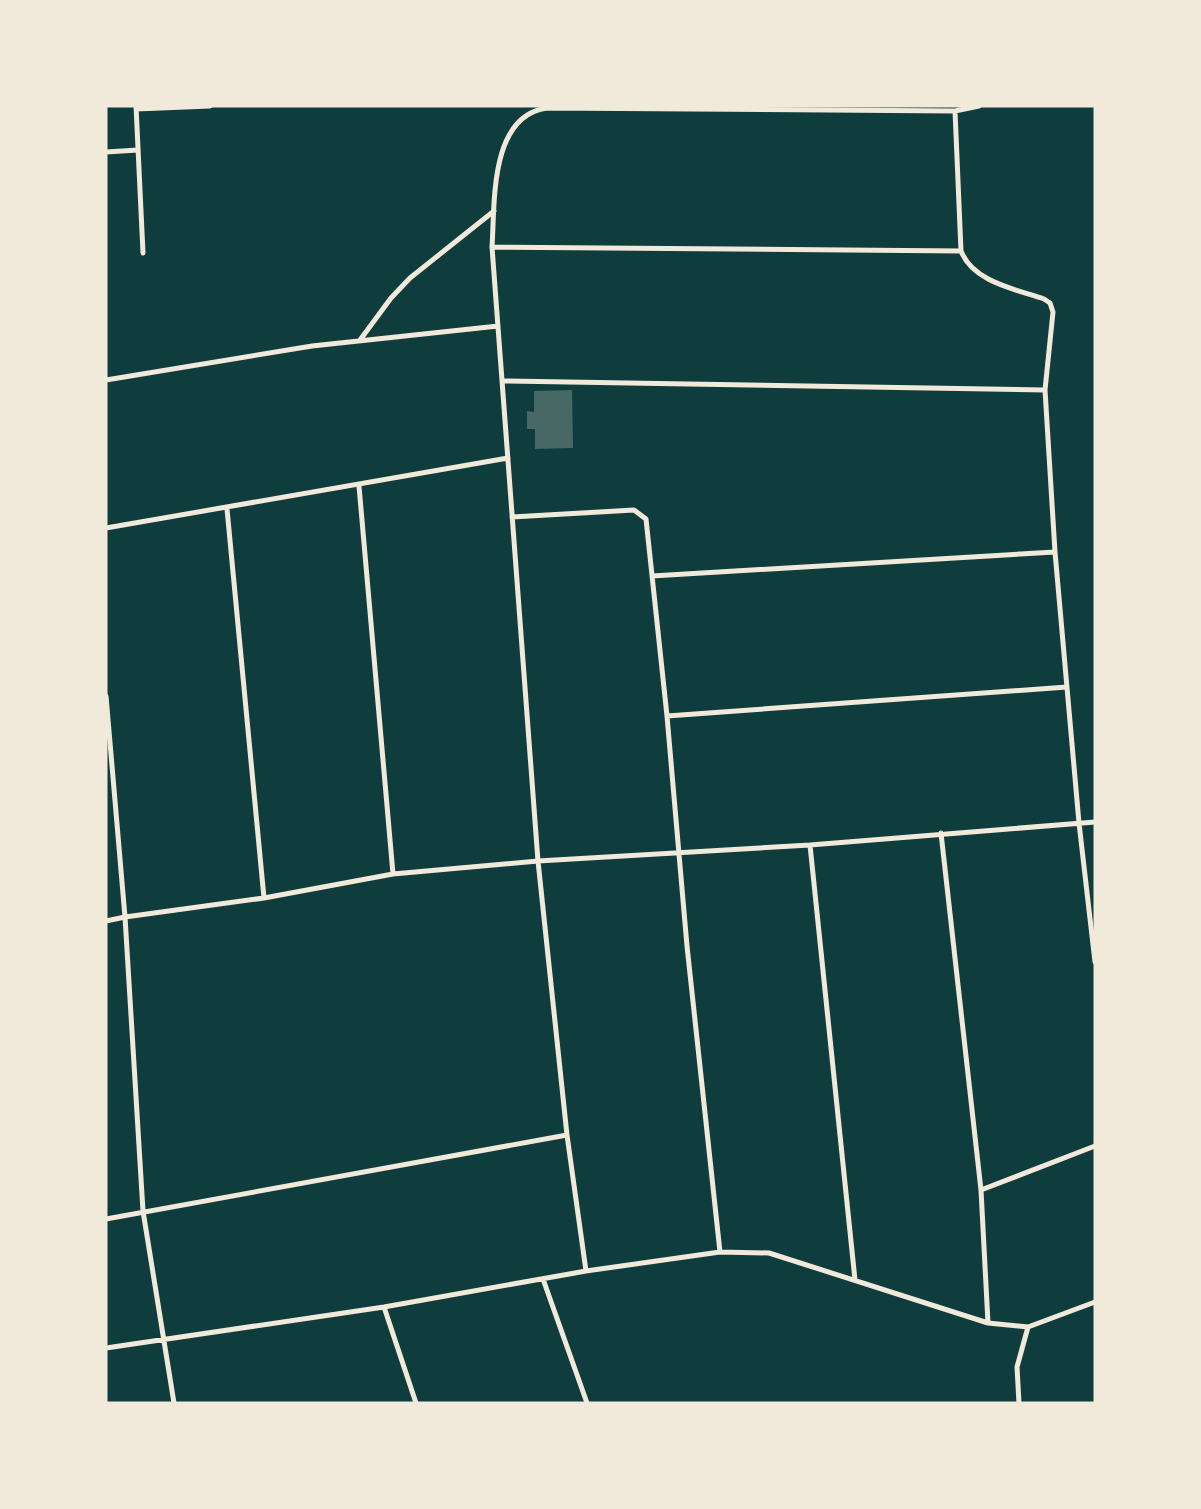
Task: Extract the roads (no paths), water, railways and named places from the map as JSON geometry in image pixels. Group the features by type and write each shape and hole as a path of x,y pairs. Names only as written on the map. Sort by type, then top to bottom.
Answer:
{"street":[{"path":"143,253 136,108 210,106"},
{"path":"528,106 532,111"},
{"path":"586,1271 568,1135 538,861 492,247 496,170 501,152 518,124 532,111 547,108 770,108 955,111 979,106"},
{"path":"955,111 960,251 964,260 975,272 1050,303 1053,312 1045,390 1055,552 1079,823 1095,962"},
{"path":"106,152 138,150"},
{"path":"360,340 391,298 410,278 494,211"},
{"path":"492,247 960,251"},
{"path":"106,380 312,346 498,326"},
{"path":"503,381 1045,390"},
{"path":"106,528 227,509 508,458"},
{"path":"359,486 393,874"},
{"path":"227,509 264,898"},
{"path":"512,517 634,510 646,519 667,716 687,946 720,1252"},
{"path":"652,576 1055,552"},
{"path":"667,716 1067,687"},
{"path":"106,696 125,917 143,1211 174,1403"},
{"path":"106,921 264,898 393,874 538,861 810,845 1095,822"},
{"path":"941,834 981,1190 988,1323"},
{"path":"810,845 855,1280"},
{"path":"106,1219 568,1135"},
{"path":"981,1190 1095,1146"},
{"path":"106,1348 384,1307 586,1271 720,1252 769,1254 988,1323 1028,1327 1095,1302"},
{"path":"543,1279 587,1403"},
{"path":"384,1307 416,1403"},
{"path":"1019,1403 1017,1367 1028,1327"}]}
